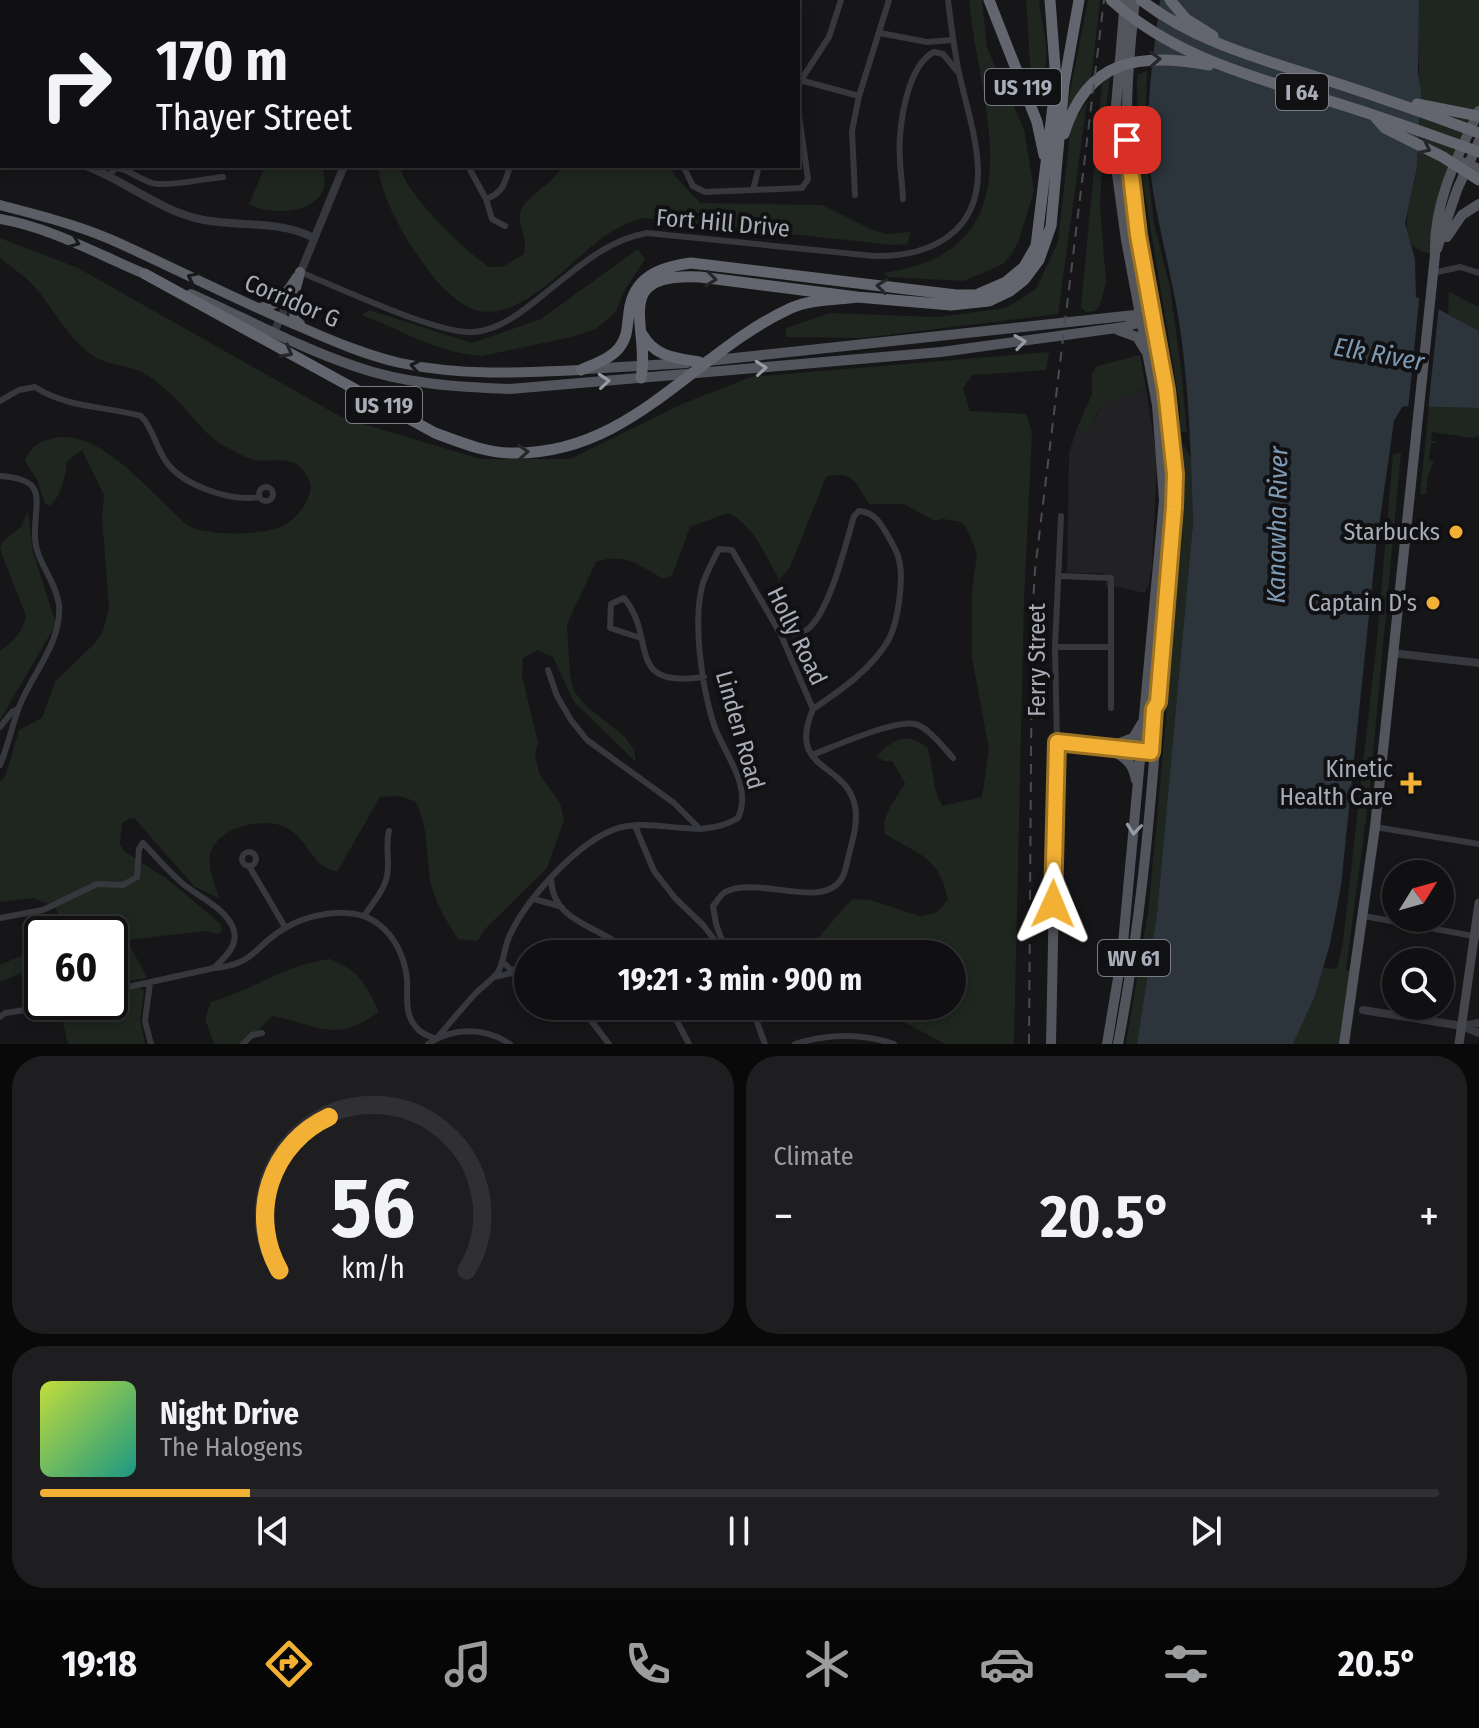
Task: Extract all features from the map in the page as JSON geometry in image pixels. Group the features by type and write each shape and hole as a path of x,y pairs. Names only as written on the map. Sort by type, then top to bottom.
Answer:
{"highway":[{"name":"US 119","path":"0,219 42,229 94,249 145,274 435,433 479,448 511,453 568,446 614,428 639,413 760,326 791,308 857,297 951,305 977,304 1000,298 1024,280 1044,250 1051,226 1051,175 1037,122 989,0"},
{"path":"1050,0 1056,81 1051,175"},
{"path":"1051,175 1079,0"},
{"name":"I 64","path":"1111,0 1166,41 1232,70 1479,152"},
{"name":"I 64","path":"1138,0 1178,26 1241,53 1381,97 1479,133"},
{"path":"1170,0 1186,19 1241,53"},
{"name":"US 119","path":"581,370 618,350 627,333 629,308 636,292 642,281 658,269 691,263 956,295 976,295 1006,282 1019,273 1029,260 1064,132 1085,90 1108,72 1133,61 1173,59 1232,70"},
{"path":"1381,97 1479,114"},
{"path":"1372,114 1385,128 1443,157 1479,180"},
{"name":"Corridor G","path":"0,205 78,227 119,243 280,319 352,349 438,370 493,375 581,370"},
{"path":"256,308 278,302 300,272"},
{"path":"300,272 293,315 300,324 315,333"},
{"path":"640,370 638,310 654,283 678,276 857,297"},
{"path":"636,292 632,321 640,370"},
{"path":"639,326 647,343 658,352 671,358 699,362"}],"main road":[{"name":"WV 61","path":"1125,0 1116,106 1117,161 1134,280 1157,405 1164,500 1145,718 1150,790"},
{"name":"WV 61","path":"1118,1044 1134,955 1158,724 1175,474 1166,390 1138,235 1127,140 1127,84 1138,0"},
{"path":"1344,1044 1375,827 1435,255 1434,231 1456,160 1479,114"},
{"path":"1435,255 1474,167 1479,141"},
{"path":"1456,160 1474,167"},
{"path":"1435,255 1457,222 1479,204"},
{"path":"145,274 353,366 404,380 461,387 510,389 699,362 1111,324 1137,337 1149,356"},
{"path":"1111,324 1129,304 1134,280"},
{"path":"581,370 640,370 941,352 1154,316"},
{"name":"WV 61","path":"1107,1044 1122,954 1138,791 1158,702"},
{"path":"1108,748 1133,738 1145,718"},
{"path":"1057,742 1147,752"},
{"name":"Ferry Street","path":"1051,1044 1057,742"},
{"path":"1108,748 1132,764 1138,791"},
{"path":"1459,1044 1479,903"}],"street":[{"path":"800,79 829,37 841,0"},
{"path":"855,195 852,131 859,96 889,0"},
{"name":"Fort Hill Drive","path":"300,272 444,328 472,332 494,327 515,315 608,245 647,233 874,256 914,254 929,249 948,237 962,222 971,205 978,172 948,0"},
{"path":"880,33 927,42 953,40"},
{"path":"927,42 934,52"},
{"path":"903,199 900,139 913,78 927,55 934,52 950,60 959,74"},
{"path":"800,80 859,96"},
{"path":"684,168 698,190 802,188 808,179 800,123"},
{"path":"91,168 159,204 203,220 254,223 288,229 314,238"},
{"path":"109,175 116,168 124,169 157,184 223,177"},
{"path":"274,332 343,168"},
{"path":"469,168 486,199 492,219 505,226"},
{"path":"486,199 497,196 504,188 509,168"},
{"path":"753,190 758,168"},
{"path":"1433,273 1460,267 1479,273"},
{"path":"0,401 19,390 35,387 53,398 141,416 147,421 164,459 187,482 248,499 259,497"},
{"path":"0,476 19,477 32,487 39,501 35,535 37,552 56,591 59,606 57,634 18,709 0,765"},
{"path":"781,635 805,631 820,614 837,573 854,516 859,511 868,512 879,520 899,560 901,580 890,638 849,683 813,709"},
{"name":"Ferry Street","path":"1057,742 1055,647 1061,516"},
{"name":"Holly Road","path":"719,549 732,550 781,635 813,709 804,736 812,755"},
{"name":"Linden Road","path":"635,826 647,824 677,829 715,829 738,818 743,803 738,778 714,724 704,677 700,605 703,585 719,549"},
{"path":"1059,576 1111,578 1111,708"},
{"path":"641,638 610,628 611,604 614,601 624,598 629,604 637,621 650,664 661,677 675,681 704,677"},
{"path":"1055,647 1110,647"},
{"path":"1392,653 1479,663"},
{"path":"548,670 557,696 587,740 674,803 700,829"},
{"path":"0,727 18,709"},
{"path":"721,940 713,906 723,893 765,887 823,893 842,879 856,824 856,807 850,789 812,755 891,727 915,724 953,758"},
{"path":"436,1039 494,977 509,937 551,877 570,858 607,832 635,826 654,871 715,940"},
{"path":"1375,827 1479,844"},
{"path":"364,916 383,888 387,876 386,841 389,831"},
{"path":"0,918 43,910 97,884 123,885 129,882 137,877 139,849 143,843 185,886 219,910 234,930 234,942 229,953 214,968"},
{"path":"249,866 285,927"},
{"path":"551,877 551,888 564,913 614,940"},
{"path":"534,899 559,906"},
{"path":"128,987 230,967 244,962 285,927 308,918 348,912 379,923 395,941 407,978 407,1011 421,1032 436,1039"},
{"path":"1364,916 1476,936"},
{"path":"502,961 514,970"},
{"path":"494,977 514,973"},
{"path":"150,983 145,1021 151,1044"},
{"path":"1351,1009 1462,1026 1479,1033"},
{"path":"0,1017 5,1013 24,1010"},
{"path":"591,1020 609,1044"},
{"path":"676,1020 689,1044"},
{"path":"756,1020 765,1044"},
{"path":"1462,1026 1479,1023"},
{"path":"428,1044 444,1035 474,1031 488,1033 510,1044"},
{"path":"243,1044 252,1035 262,1033"},
{"path":"795,1044 822,1037 848,1036 894,1044"}],"shaded area":[{"path":"969,0 982,0 987,48 1024,129 1034,191 1019,240 1003,264 964,281 888,277 884,273 934,259 966,235 983,204 990,168 988,127"},
{"path":"1026,0 1039,0 1044,31 1046,64 1038,82 1035,82 1030,65"},
{"path":"1088,0 1100,0 1092,72 1090,80 1067,108"},
{"path":"1419,0 1479,0 1479,111 1451,172 1435,255 1414,247 1407,222 1419,147"},
{"path":"1147,71 1145,147 1154,223 1170,288 1187,432 1180,432 1180,407 1138,152 1137,75"},
{"path":"1110,76 1100,207 1106,282 1100,305 1095,311 1086,312 1081,307 1102,84"},
{"path":"1087,102 1058,314 862,338 786,337 786,328 830,313 937,317 1006,308 1036,289 1058,242 1071,125"},
{"path":"264,168 322,168 323,191 309,205 278,211 249,204"},
{"path":"378,168 401,168 424,206 489,267 502,267 524,254 520,220 522,208 561,168 670,168 700,203 822,205 886,234 911,232 907,244 894,245 641,218 608,234 548,284 514,306 497,311 480,311 451,295 420,259 390,207"},
{"path":"0,238 78,268 343,418 481,459 570,459 682,404 751,377 1049,352 1046,370 972,375 963,388 970,411 1026,414 1032,432 1024,599 1014,1044 945,1044 900,1020 966,1020 966,940 818,940 852,899 870,900 920,916 936,913 948,900 940,874 934,866 885,834 887,814 905,783 892,761 876,756 901,739 913,740 928,748 936,792 942,806 982,797 989,750 972,657 972,590 977,554 967,529 961,522 935,521 904,504 869,504 857,484 843,475 826,477 790,567 779,580 746,526 728,513 690,527 672,576 664,579 624,559 596,562 567,624 573,690 585,705 624,736 634,750 636,762 574,702 553,657 537,650 523,658 522,676 538,742 535,757 540,775 560,803 564,820 547,868 487,927 477,941 458,939 443,914 432,888 420,811 415,801 398,796 380,797 337,872 320,864 300,839 285,827 255,824 225,834 217,841 210,855 211,874 219,898 195,887 135,819 130,818 122,823 120,844 124,851 167,879 220,923 222,931 219,934 204,931 128,940 128,916 59,916 55,907 34,898 0,902 0,782 5,777 19,730 42,718 55,682 95,643 103,631 109,608 102,517 104,495 82,450 67,461 62,485 54,501 50,506 45,503 37,480 25,461 32,449 51,439 67,437 84,441 132,472 187,524 209,532 251,533 285,525 304,505 311,486 298,465 283,460 251,459 217,441 173,396 146,374 92,355 68,331 33,285 0,258"},
{"path":"638,249 645,259 625,290 615,313 596,329 572,337 482,356 435,346 362,315 369,310 472,343 541,319"},
{"path":"1449,292 1479,307 1479,331 1448,314"},
{"path":"1140,355 1146,388 1101,406 1088,431 1082,433 1077,428 1092,394 1092,374 1097,366"},
{"path":"1146,388 1157,460 1152,565 1144,593 1106,587 1104,573 1067,573 1069,453 1077,428 1082,433 1101,406"},
{"path":"1429,406 1479,408 1479,436 1473,438 1432,432 1431,440 1437,443 1431,443 1429,460 1434,461 1428,475 1426,494 1420,494"},
{"path":"1183,444 1191,458 1193,523 1157,914 1137,1044 1126,1044 1148,912 1155,840 1168,661 1182,545"},
{"path":"1401,453 1369,796 1346,970 1356,972 1344,1044 1293,1044 1315,996 1323,968 1337,969 1343,942 1377,639 1393,454"},
{"path":"28,511 33,552 56,624 0,720 0,651 17,636 26,616 0,549 3,541 21,527"},
{"path":"128,942 147,978 128,981"},
{"path":"24,954 24,972 0,982 0,965"},
{"path":"330,959 361,980 379,1012 363,1022 338,1030 272,1016 245,1044 214,1044 205,1019 211,1002 283,972"},
{"path":"139,987 144,991 140,1019 145,1044 68,1044 62,1020 128,1020 128,990"}],"water":[{"path":"1160,0 1419,0 1418,72 1421,91 1417,168 1405,223 1415,259 1416,297 1479,331 1479,408 1406,406 1402,407 1394,421 1376,547 1341,886 1330,944 1315,996 1293,1044 1137,1044 1157,914 1193,523 1182,341 1149,159 1149,99"}],"pier":[{"path":"1420,291 1420,295 1439,305 1428,410 1408,410"}],"railway":[{"path":"1029,1044 1035,570 1104,0"}],"place":[{"name":"Starbucks","path":"1456,532"},
{"name":"Captain D's","path":"1433,603"},
{"name":"Kinetic Health Care","path":"1411,783"}],"route":[{"path":"1053,904 1057,742 1151,752 1154,709 1158,702 1175,474 1166,390 1138,235 1127,140"}],"water label":[{"name":"Elk River","path":"1379,354"},
{"name":"Kanawha River","path":"1277,525"}]}
